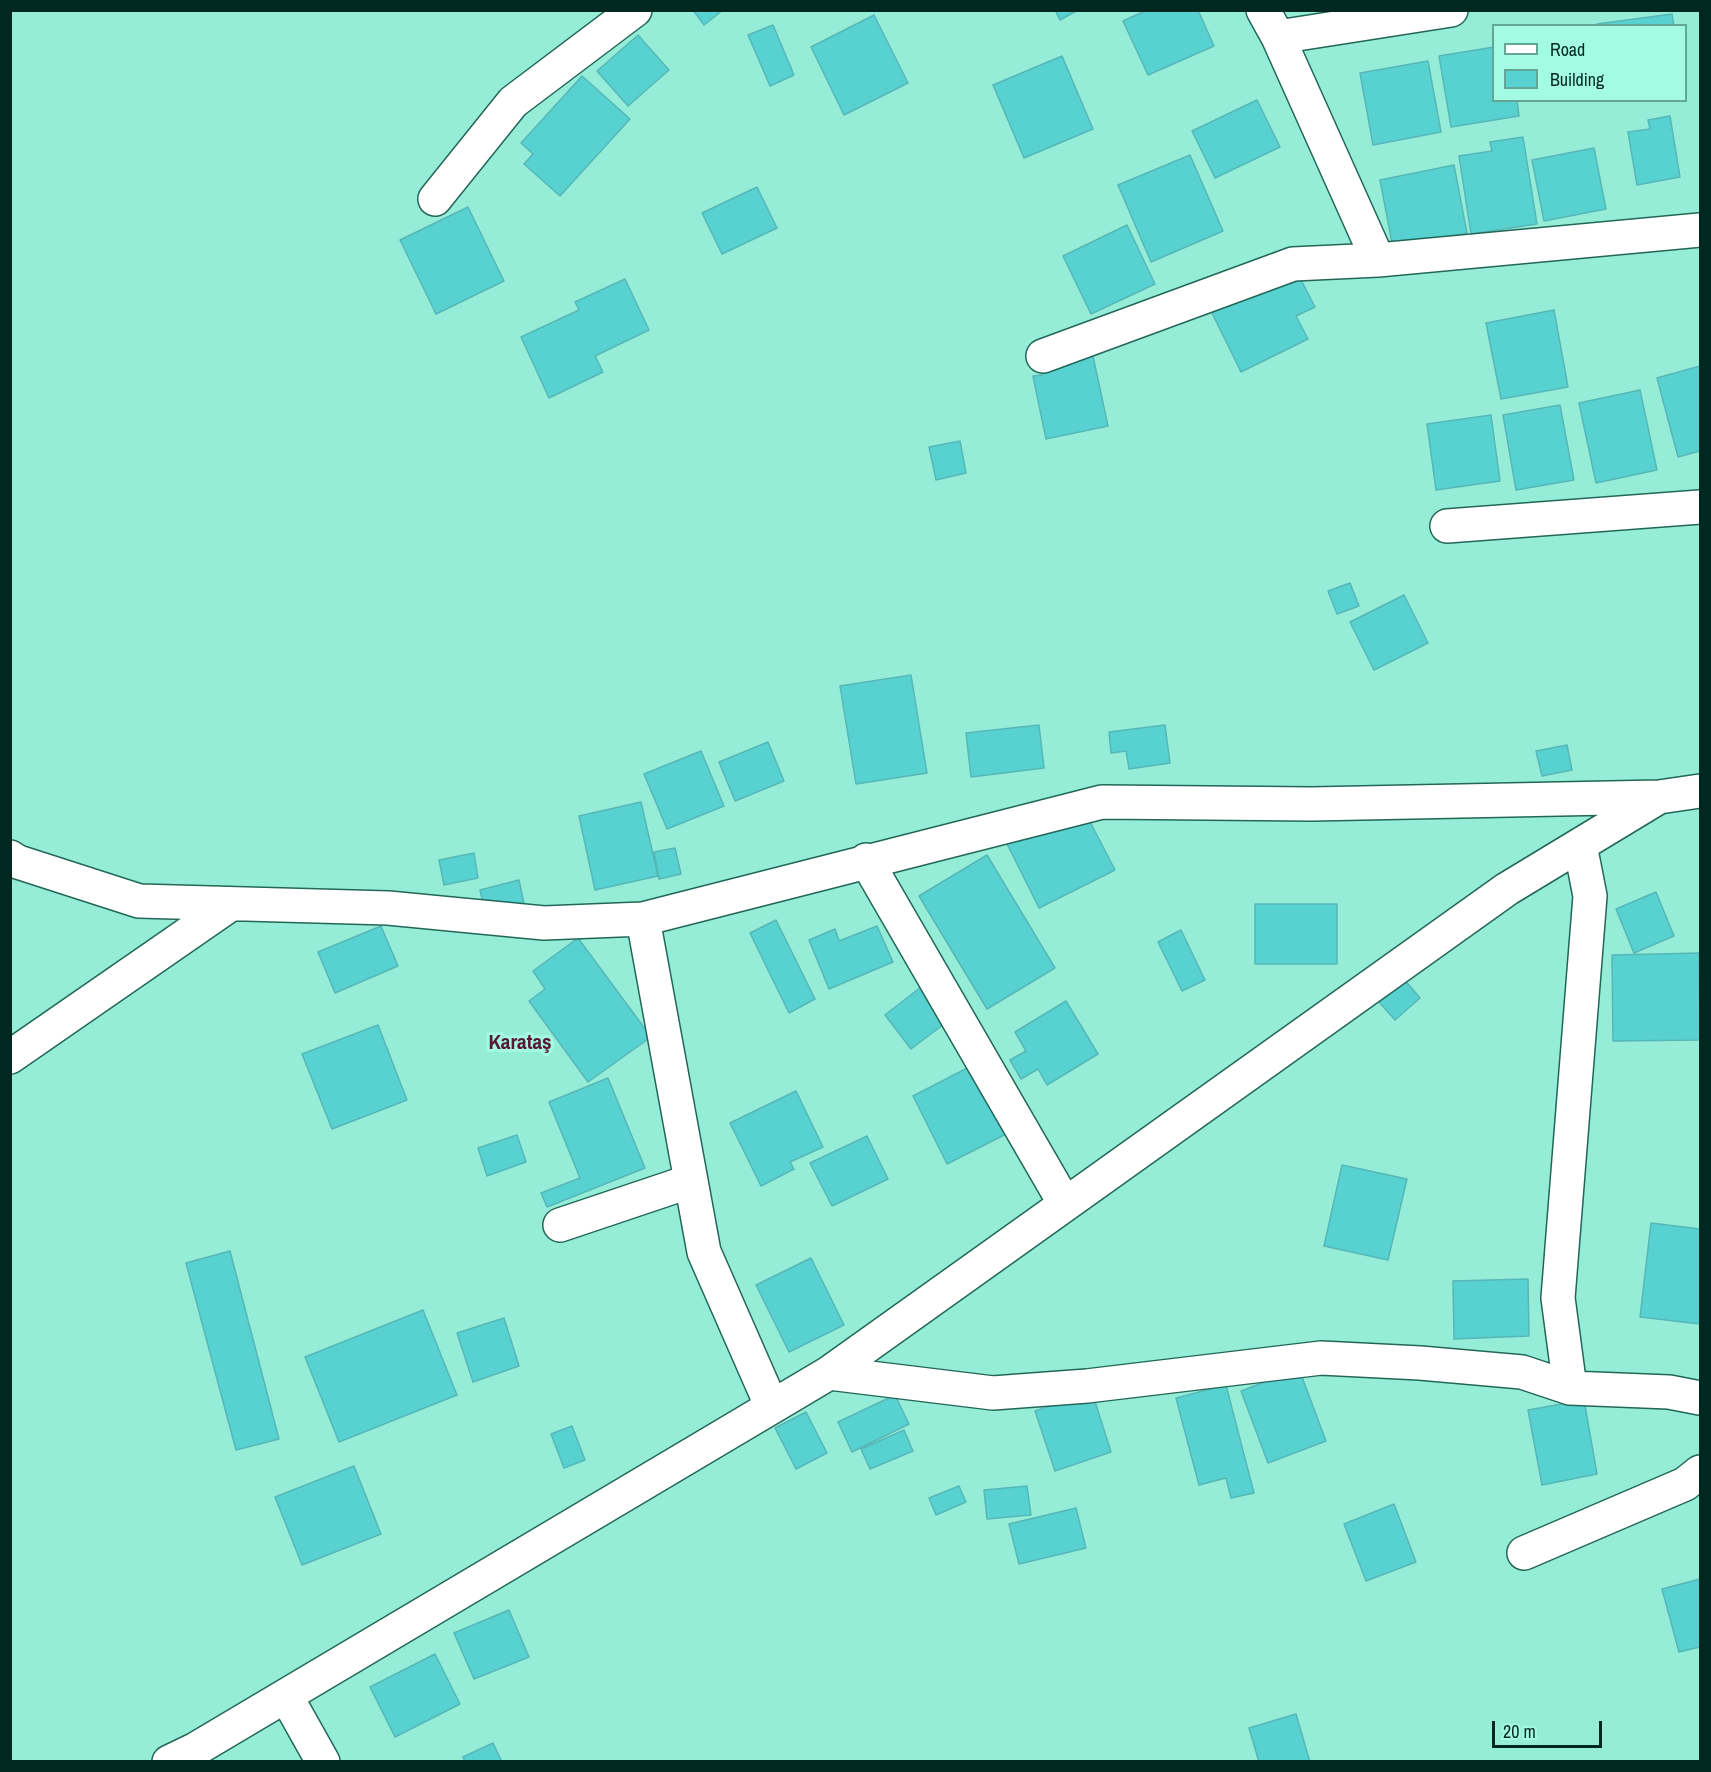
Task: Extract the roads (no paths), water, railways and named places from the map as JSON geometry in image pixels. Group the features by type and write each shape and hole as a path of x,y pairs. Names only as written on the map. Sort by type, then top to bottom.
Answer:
{"street":[{"path":"435,199 513,102 635,10"},
{"path":"1378,260 1271,24 1451,10"},
{"path":"1044,356 1293,264 1378,260 1701,230"},
{"path":"1447,526 1701,507"},
{"path":"10,857 18,862 139,901 388,908 544,922 643,919 866,860 1102,802 1312,804 1659,797 1701,791"},
{"path":"169,1761 196,1749 829,1373 1507,889 1659,797"},
{"path":"1570,1388 1558,1298 1590,896 1580,845"},
{"path":"866,860 1065,1204"},
{"path":"10,1057 231,904"},
{"path":"643,919 704,1252 772,1407"},
{"path":"560,1225 691,1181"},
{"path":"829,1373 993,1393 1087,1386 1321,1358 1420,1363 1522,1372 1570,1388 1668,1392 1701,1398"},
{"path":"1524,1553 1685,1484 1701,1472"},
{"path":"286,1696 323,1761"}],"district":[{"name":"Karataş","path":"520,1043"}]}
